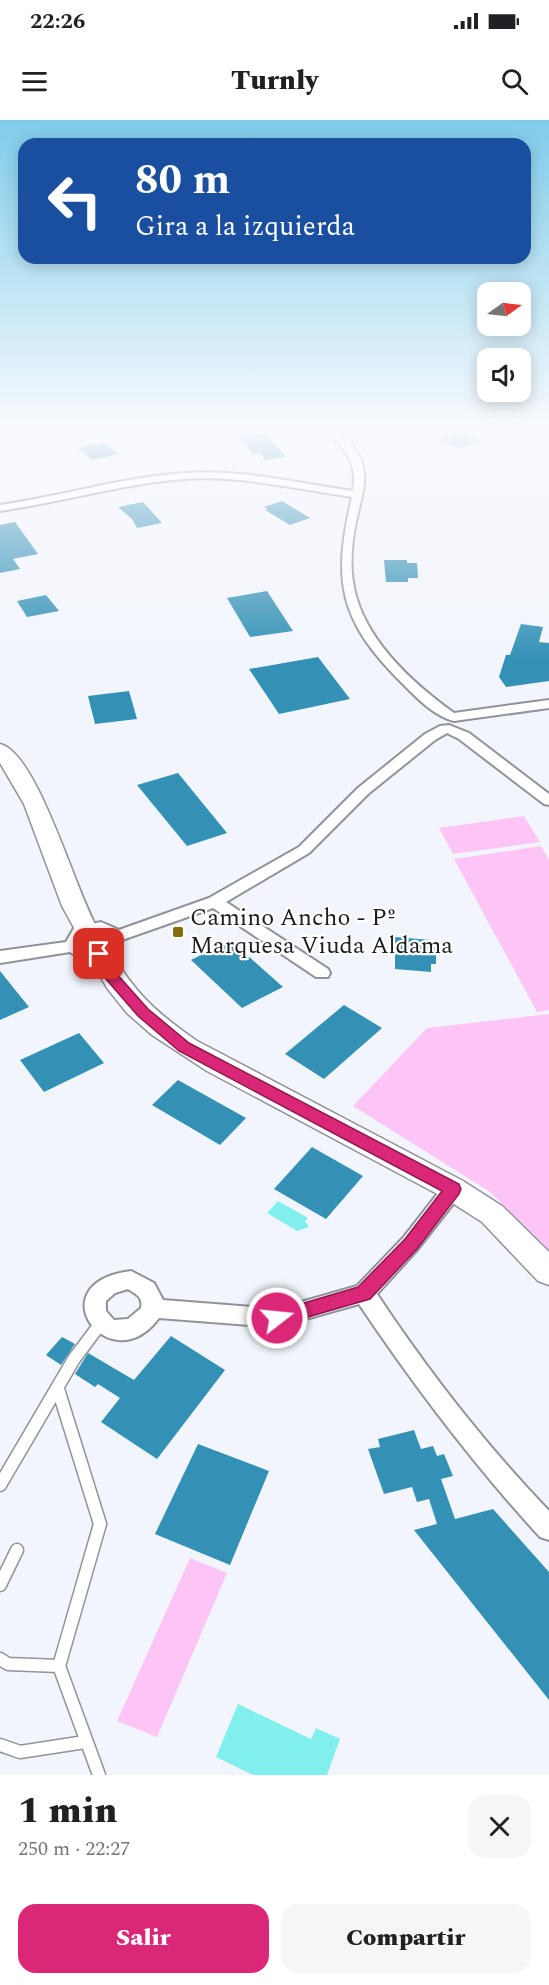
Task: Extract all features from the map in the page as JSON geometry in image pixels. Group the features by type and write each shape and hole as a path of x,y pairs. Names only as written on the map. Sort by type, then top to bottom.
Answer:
{"street":[{"path":"0,508 20,505"},
{"path":"355,505 347,552 346,583 359,618 385,658 447,724 549,801"},
{"path":"0,957 94,941 215,903 304,850 363,791 447,724 484,714 549,704"},
{"path":"0,750 14,765 44,828 70,898 111,976 143,1013 184,1047 453,1189 492,1215 549,1272"},
{"path":"215,903 322,973"},
{"path":"153,1308 277,1318 364,1293 411,1244 453,1189"},
{"path":"131,1280 144,1285 152,1295 153,1308 148,1318 138,1327 118,1330 101,1323 95,1312 96,1299 103,1288 116,1281 131,1280"},
{"path":"364,1293 391,1335 509,1487 549,1528"}],"lane":[{"path":"0,1485 74,1359 101,1323"},
{"path":"58,1389 100,1524 58,1666 99,1775"},
{"path":"0,1585 16,1550"},
{"path":"0,1659 8,1664 58,1666"},
{"path":"0,1745 20,1752 85,1742"}],"shaded area":[{"path":"524,816 540,842 453,854 439,828"},
{"path":"541,846 549,860 549,1010 537,1012 454,859"},
{"path":"549,1014 549,1250 490,1192 353,1106 427,1028"},
{"path":"190,1558 227,1573 157,1737 117,1721"}],"water":[{"path":"278,1201 308,1218 305,1221 309,1227 297,1231 267,1213"},
{"path":"238,1704 311,1739 316,1728 340,1739 327,1775 253,1775 216,1757"}],"building":[{"path":"146,505 162,523 137,528 132,519 118,507"},
{"path":"289,505 310,518 290,525 265,510 268,509 264,507"},
{"path":"15,522 38,554 13,559 20,569 0,573 0,525"},
{"path":"384,560 407,560 407,563 417,563 418,578 408,578 408,582 386,582"},
{"path":"267,591 293,631 250,637 227,598"},
{"path":"46,595 59,611 27,617 17,601"},
{"path":"521,624 543,627 539,642 549,643 549,681 506,687 499,677 506,655 510,655"},
{"path":"318,657 350,699 279,714 249,669"},
{"path":"129,691 137,719 95,724 88,696"},
{"path":"178,773 227,833 187,846 137,785"},
{"path":"395,937 431,940 431,947 436,948 436,964 431,964 431,972 395,969"},
{"path":"230,940 283,987 242,1008 191,960"},
{"path":"0,971 29,1007 0,1020"},
{"path":"344,1005 382,1028 324,1079 285,1054"},
{"path":"79,1033 104,1063 44,1092 20,1060"},
{"path":"178,1080 246,1118 220,1145 152,1105"},
{"path":"312,1147 363,1176 326,1219 274,1189"},
{"path":"171,1336 225,1370 157,1459 101,1422 120,1398 98,1384 95,1387 75,1374 88,1353 134,1380"},
{"path":"62,1337 75,1344 61,1365 46,1355"},
{"path":"414,1430 421,1449 433,1446 437,1456 444,1454 453,1476 441,1479 455,1519 493,1509 549,1572 549,1700 414,1530 437,1524 429,1499 417,1502 412,1487 384,1494 368,1449 380,1447 378,1439"},
{"path":"198,1444 269,1471 230,1565 155,1534"}],"place":[{"name":"Camino Ancho - Pº Marquesa Viuda Aldama","path":"178,932"}],"route":[{"path":"99,954 111,976 143,1013 184,1047 453,1189 411,1244 364,1293 277,1318"}]}
